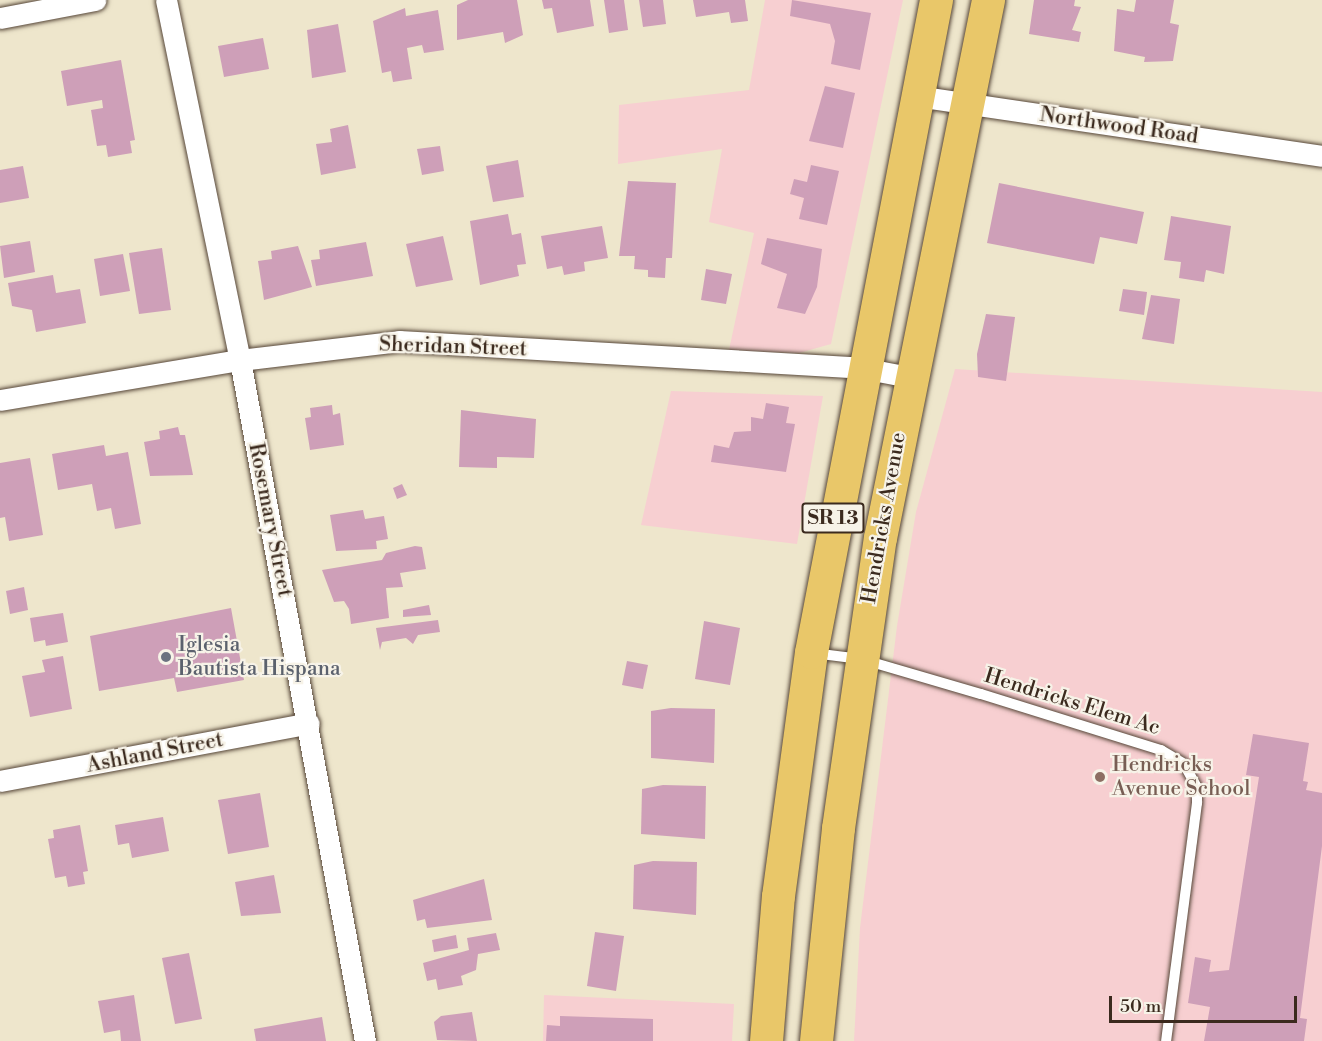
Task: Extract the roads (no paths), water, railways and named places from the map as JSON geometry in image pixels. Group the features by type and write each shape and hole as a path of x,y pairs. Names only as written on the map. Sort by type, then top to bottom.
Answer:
{"main road":[{"name":"SR 13","path":"766,1041 778,896 811,652 862,368 936,0"},
{"name":"Hendricks Avenue","path":"816,1041 861,659 909,378 988,0"}],"street":[{"path":"0,18 95,0"},
{"name":"Rosemary Street","path":"166,0 240,360 309,723 365,1041"},
{"name":"Northwood Road","path":"916,96 1322,156"},
{"name":"Sheridan Street","path":"0,400 240,360 399,341 862,368 909,378"},
{"name":"Ashland Street","path":"0,781 309,723"}],"lane":[{"name":"Hendricks Elem Ac","path":"811,652 861,659 1161,750 1188,769 1197,787 1197,803 1166,1041"}],"place":[{"name":"Iglesia Bautista Hispana","path":"166,657"},
{"name":"Hendricks Avenue School","path":"1100,777"}]}
